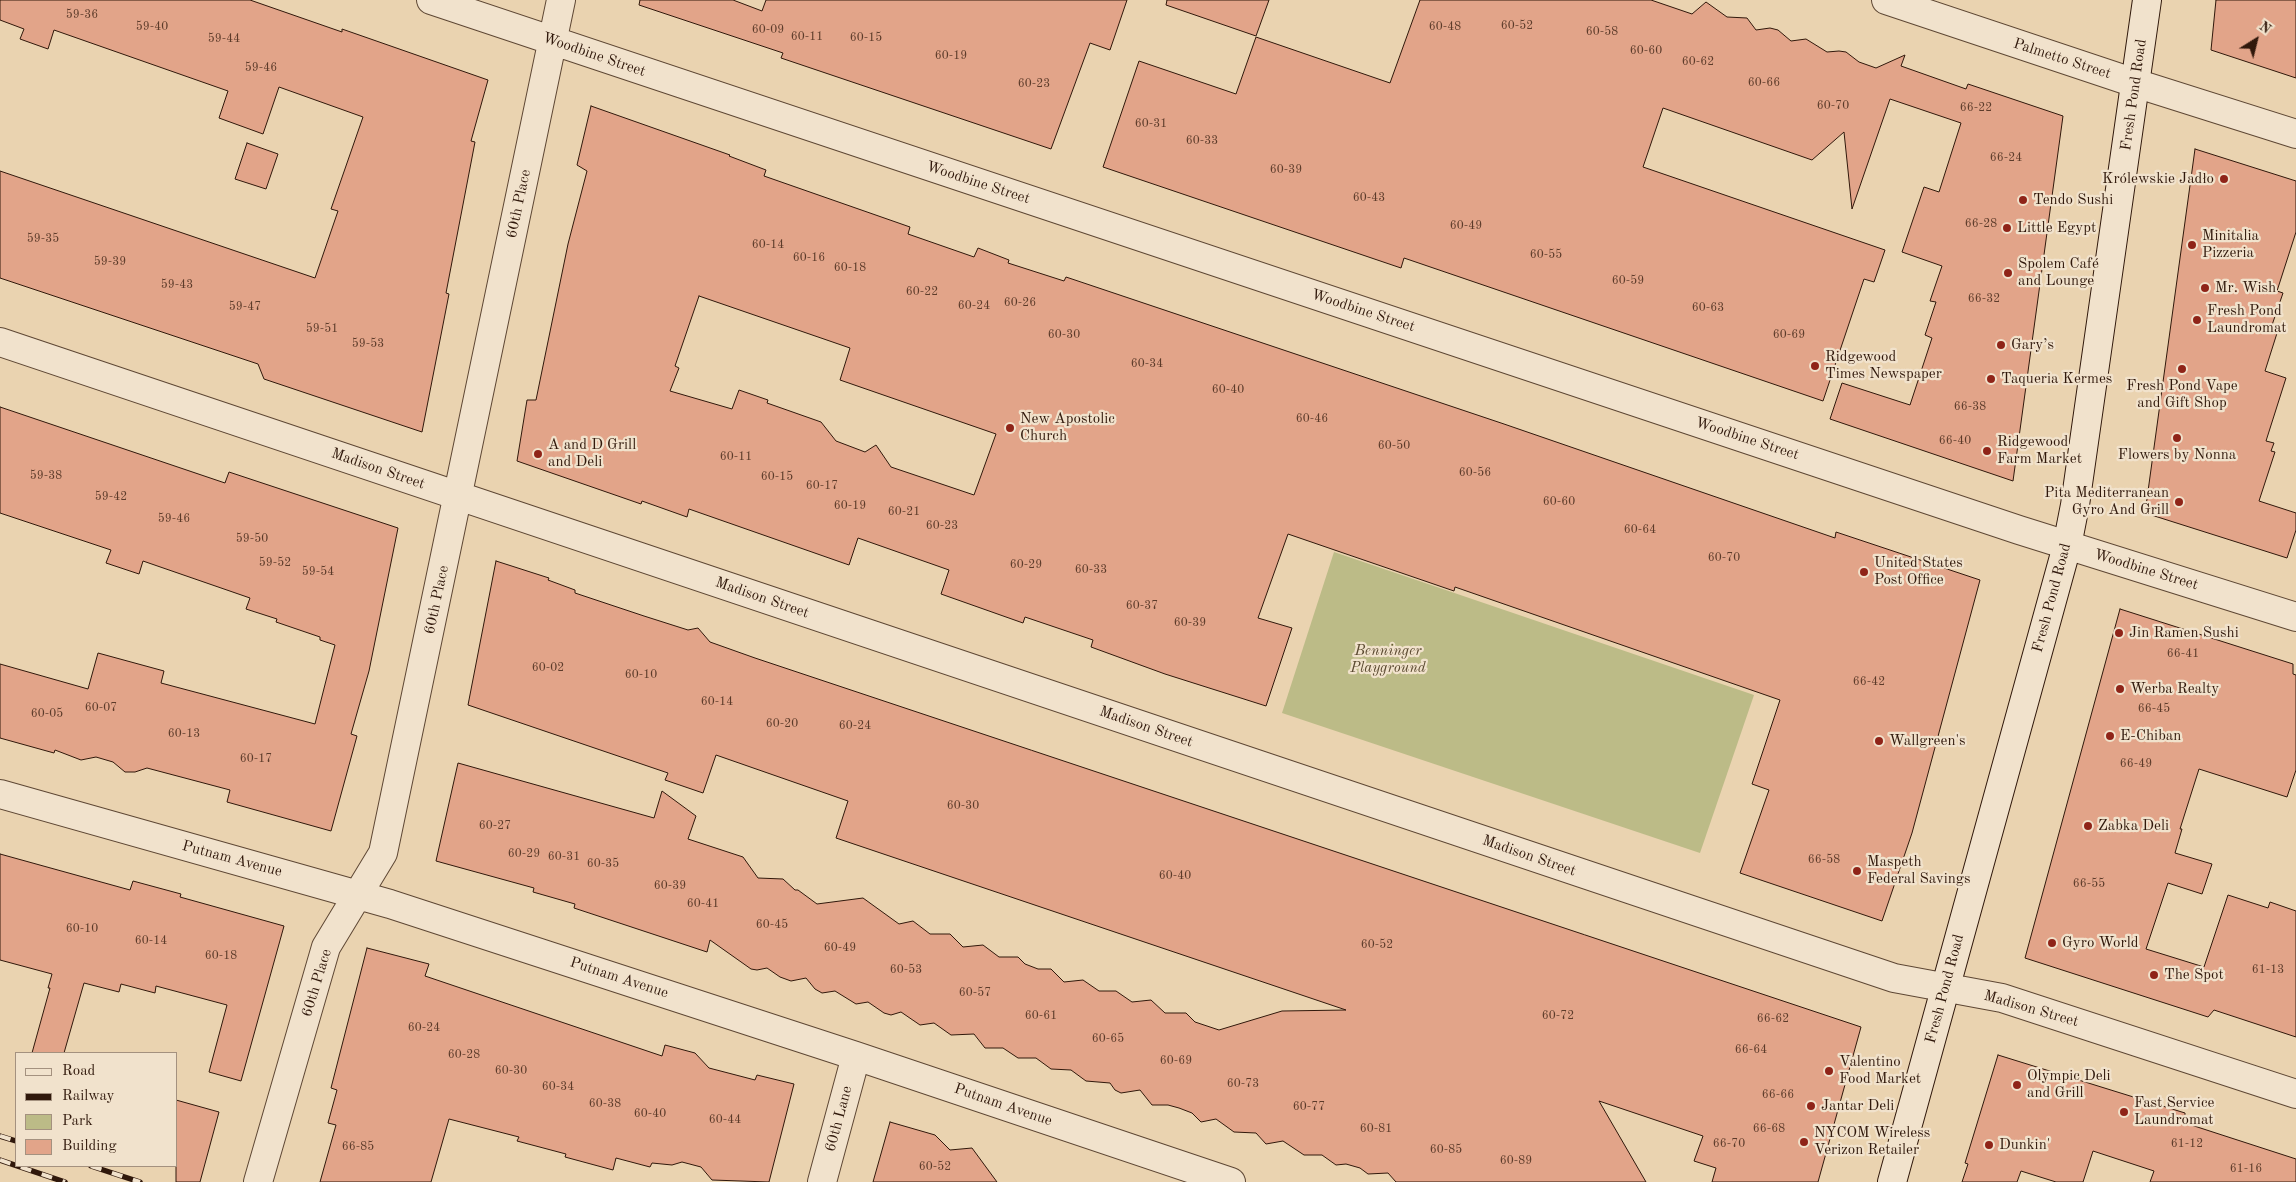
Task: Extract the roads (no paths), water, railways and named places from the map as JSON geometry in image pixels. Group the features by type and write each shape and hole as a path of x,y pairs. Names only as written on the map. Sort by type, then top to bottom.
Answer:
{"street":[{"name":"Woodbine Street","path":"431,0 2067,546 2296,617"},
{"name":"60th Place","path":"258,1182 326,947 383,853 561,0"},
{"name":"Palmetto Street","path":"1886,0 2135,83 2296,134"},
{"name":"Fresh Pond Road","path":"1892,1182 2067,546 2075,505 2147,0"},
{"name":"Madison Street","path":"0,342 1884,975 2002,998 2296,1094"},
{"name":"Putnam Avenue","path":"0,794 358,894 856,1056 1232,1182"},
{"name":"60th Lane","path":"822,1182 856,1056"}],"railway":[{"path":"0,1136 15,1141"},
{"path":"0,1160 15,1165"},
{"path":"21,1167 65,1182"},
{"path":"94,1167 140,1182"}],"place":[{"name":"Królewskie Jadło","path":"2224,179"},
{"name":"Tendo Sushi","path":"2023,200"},
{"name":"Little Egypt","path":"2007,228"},
{"name":"Minitalia Pizzeria","path":"2192,245"},
{"name":"Spolem Café and Lounge","path":"2008,273"},
{"name":"Mr. Wish","path":"2205,288"},
{"name":"Fresh Pond Laundromat","path":"2197,320"},
{"name":"Gary’s","path":"2001,345"},
{"name":"Ridgewood Times Newspaper","path":"1815,366"},
{"name":"Fresh Pond Vape and Gift Shop","path":"2182,369"},
{"name":"Taqueria Kermes","path":"1991,379"},
{"name":"New Apostolic Church","path":"1010,428"},
{"name":"Flowers by Nonna","path":"2177,438"},
{"name":"Ridgewood Farm Market","path":"1987,451"},
{"name":"A and D Grill and Deli","path":"538,454"},
{"name":"Pita Mediterranean Gyro And Grill","path":"2179,502"},
{"name":"United States Post Office","path":"1864,572"},
{"name":"Jin Ramen Sushi","path":"2119,633"},
{"name":"Werba Realty","path":"2120,689"},
{"name":"E-Chiban","path":"2110,736"},
{"name":"Wallgreen's","path":"1879,741"},
{"name":"Zabka Deli","path":"2088,826"},
{"name":"Maspeth Federal Savings","path":"1857,871"},
{"name":"Gyro World","path":"2052,943"},
{"name":"The Spot","path":"2154,975"},
{"name":"Valentino Food Market","path":"1829,1071"},
{"name":"Olympic Deli and Grill","path":"2017,1085"},
{"name":"Jantar Deli","path":"1811,1106"},
{"name":"Fast Service Laundromat","path":"2124,1112"},
{"name":"NYCOM Wireless Verizon Retailer","path":"1804,1142"},
{"name":"Dunkin'","path":"1989,1145"}],"park label":[{"name":"Benninger Playground","path":"1388,660"}]}
